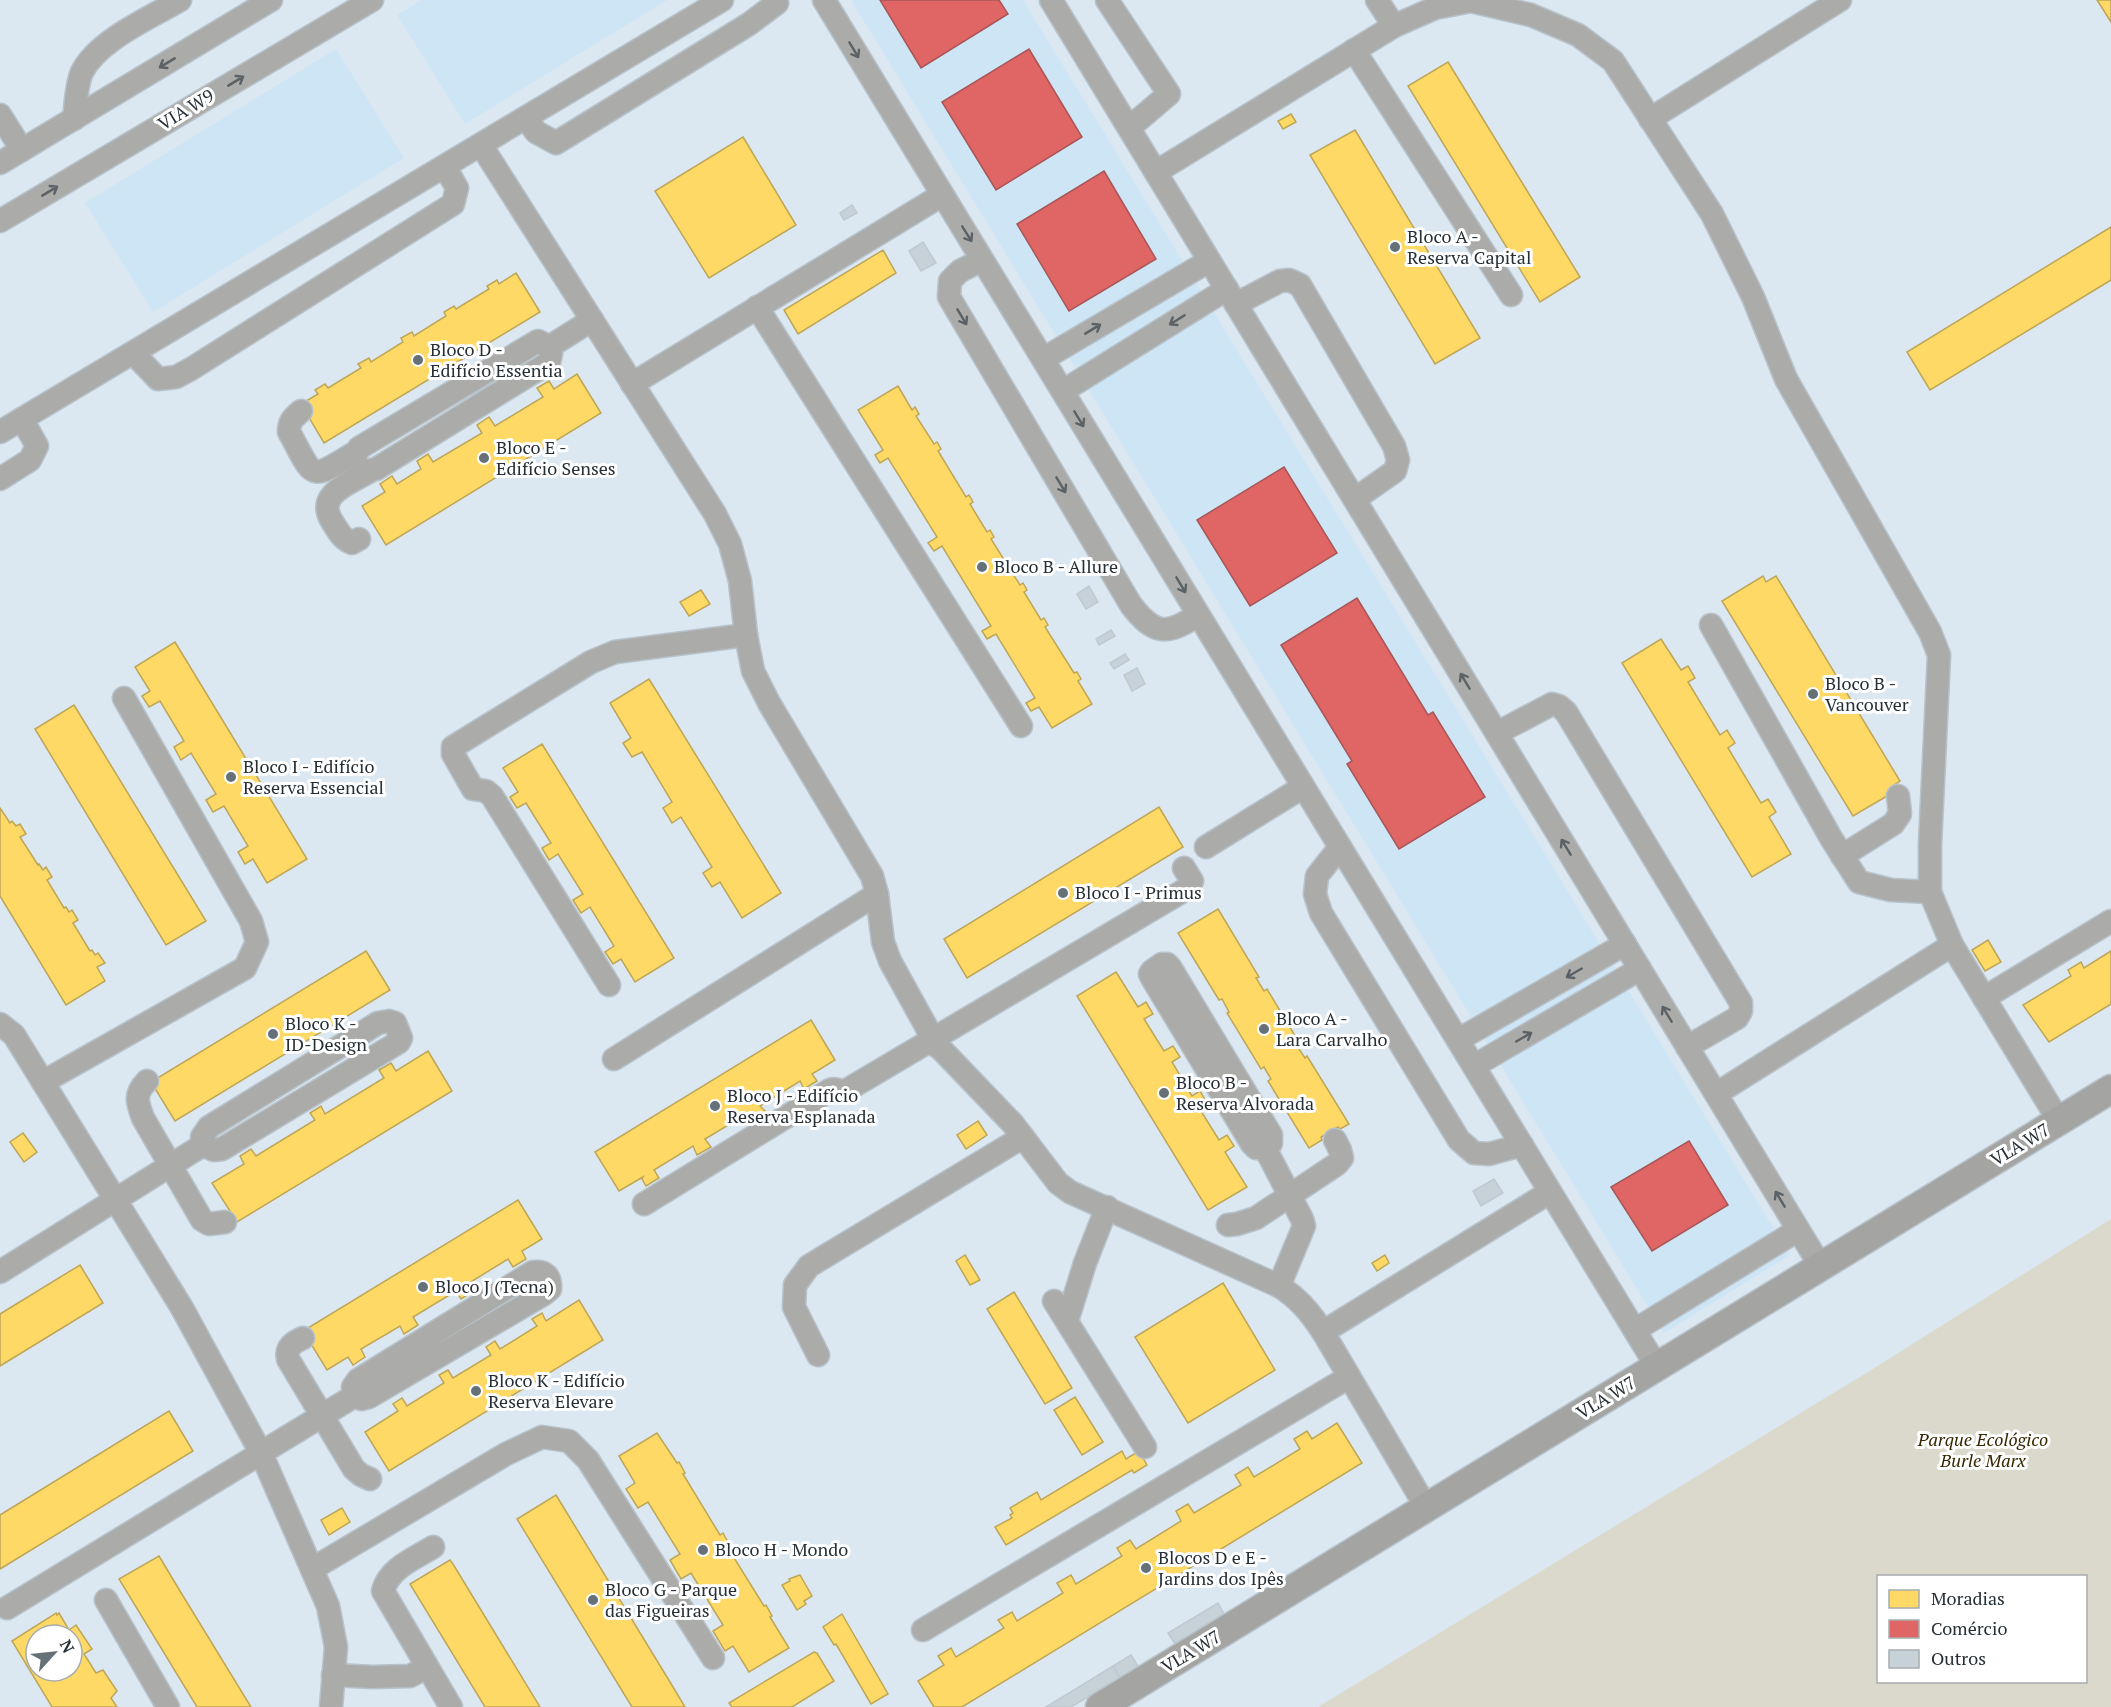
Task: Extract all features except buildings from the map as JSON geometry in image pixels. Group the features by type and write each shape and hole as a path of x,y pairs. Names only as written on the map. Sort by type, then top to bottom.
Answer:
{"main road":[{"name":"VLA W7","path":"1100,1707 2111,1089"}],"street":[{"path":"74,119 82,74 90,61 105,45 180,0"},
{"path":"0,163 271,0"},
{"name":"VIA W9","path":"0,221 372,0"},
{"path":"0,432 722,0"},
{"path":"526,118 536,132 556,143 749,24 777,3 776,0"},
{"path":"824,0 1657,1367"},
{"path":"1107,0 1169,94 1129,128"},
{"path":"1377,0 1394,26"},
{"path":"1650,119 1840,0"},
{"path":"1156,172 1394,26 1435,8 1471,1 1531,15 1578,35 1613,62 1712,214 1753,297 1786,379 1919,611 1939,655 1930,844 1930,892 1952,945 2059,1121"},
{"path":"1061,3 1129,128 1821,1267"},
{"path":"1354,50 1511,295"},
{"path":"0,115 22,150"},
{"path":"481,145 715,514 730,544 740,581 753,671 769,704 872,876 877,894 883,942 890,961 927,1028 931,1042 941,1049 1023,1137 1058,1183 1070,1192 1279,1286 1309,1310 1426,1508"},
{"path":"133,353 158,379 176,377 191,369 453,204 457,188 445,167"},
{"path":"632,384 942,195"},
{"path":"982,260 960,271 950,281 949,297 1131,605 1142,619 1154,628 1167,630 1180,626 1198,615"},
{"path":"1043,359 1209,261"},
{"path":"1063,391 1231,296 1289,280 1300,285 1394,446 1398,460 1395,471 1354,498"},
{"path":"758,307 1022,726"},
{"path":"549,347 592,321"},
{"path":"301,411 292,418 289,432 309,468 321,473 538,341 549,347"},
{"path":"359,539 352,543 343,539 328,517 326,504 330,496 545,365 551,358 549,347"},
{"path":"0,479 30,460 37,446 22,419"},
{"path":"356,452 356,465 364,471 370,471"},
{"path":"1711,625 1842,856 1860,882 1891,890 1930,892"},
{"path":"609,985 492,796 486,791 473,789 453,754 453,747 591,662 615,652 746,635"},
{"path":"44,1082 245,968 256,942 251,921 124,698"},
{"path":"1497,733 1551,704 1559,706 1566,712 1741,1003 1741,1011 1737,1018 1687,1047"},
{"path":"1206,847 1303,787"},
{"path":"1842,856 1893,824 1900,814 1898,796"},
{"path":"1340,847 1317,876 1315,894 1321,913 1459,1140 1474,1153 1489,1154 1522,1145"},
{"path":"644,1204 830,1090 843,1092 847,1090 1188,888 1192,881 1184,867"},
{"path":"614,1059 877,894"},
{"path":"1984,998 2111,921"},
{"path":"1458,1040 1625,944"},
{"path":"1716,1094 1952,945"},
{"path":"1162,964 1170,967 1271,1135 1271,1143 1265,1148 1256,1148 1252,1144 1152,978 1150,974 1152,970 1162,964"},
{"path":"1474,1066 1640,969"},
{"path":"389,1021 395,1023 401,1038 388,1048 222,1149 214,1150 203,1145 202,1137 209,1127 378,1023 389,1021"},
{"path":"0,1024 14,1035 182,1308 261,1453 328,1606 336,1647 331,1707"},
{"path":"147,1081 139,1089 137,1101 142,1118 202,1220 209,1224 225,1222"},
{"path":"818,1355 794,1307 795,1285 809,1266 1023,1137"},
{"path":"1228,1225 1256,1218 1337,1164 1341,1158 1335,1140"},
{"path":"0,1272 203,1145"},
{"path":"1265,1148 1304,1226 1279,1286"},
{"path":"1323,1332 1550,1192"},
{"path":"1067,1321 1085,1263 1107,1207"},
{"path":"1635,1330 1798,1230"},
{"path":"533,1272 542,1272 547,1275 551,1282 550,1289 544,1294 369,1397 361,1399 356,1395 353,1387 358,1380 533,1272"},
{"path":"1054,1301 1145,1447"},
{"path":"303,1338 292,1343 287,1353 354,1468 361,1475 370,1479"},
{"path":"923,1630 1349,1377"},
{"path":"7,1608 356,1395"},
{"path":"312,1569 506,1454 542,1437 569,1441 588,1460 713,1658"},
{"path":"433,1547 397,1569 386,1580 383,1591 451,1707"},
{"path":"106,1600 168,1707"},
{"path":"333,1675 410,1676 427,1667"}],"shaded area":[{"path":"421,0 667,0 465,124 397,15"},
{"path":"851,0 1023,0 1790,1255 1664,1333"},
{"path":"336,49 404,158 153,312 85,203"}],"green space":[{"name":"Parque Ecológico Burle Marx","path":"2111,1219 2111,1707 1318,1707 1868,1372"}],"place":[{"name":"Bloco A - Reserva Capital","path":"1395,247"},
{"name":"Bloco D - Edifício Essentia","path":"418,360"},
{"name":"Bloco E - Edifício Senses","path":"484,458"},
{"name":"Bloco B - Allure","path":"982,567"},
{"name":"Bloco B - Vancouver","path":"1813,694"},
{"name":"Bloco I - Edifício Reserva Essencial","path":"231,777"},
{"name":"Bloco I - Primus","path":"1063,893"},
{"name":"Bloco A - Lara Carvalho","path":"1264,1029"},
{"name":"Bloco K - ID-Design","path":"273,1034"},
{"name":"Bloco B - Reserva Alvorada","path":"1164,1093"},
{"name":"Bloco J - Edifício Reserva Esplanada","path":"715,1106"},
{"name":"Bloco J (Tecna)","path":"423,1287"},
{"name":"Bloco K - Edifício Reserva Elevare","path":"476,1391"},
{"name":"Bloco H - Mondo","path":"703,1550"},
{"name":"Blocos D e E - Jardins dos Ipês","path":"1146,1568"},
{"name":"Bloco G - Parque das Figueiras","path":"593,1600"}]}
